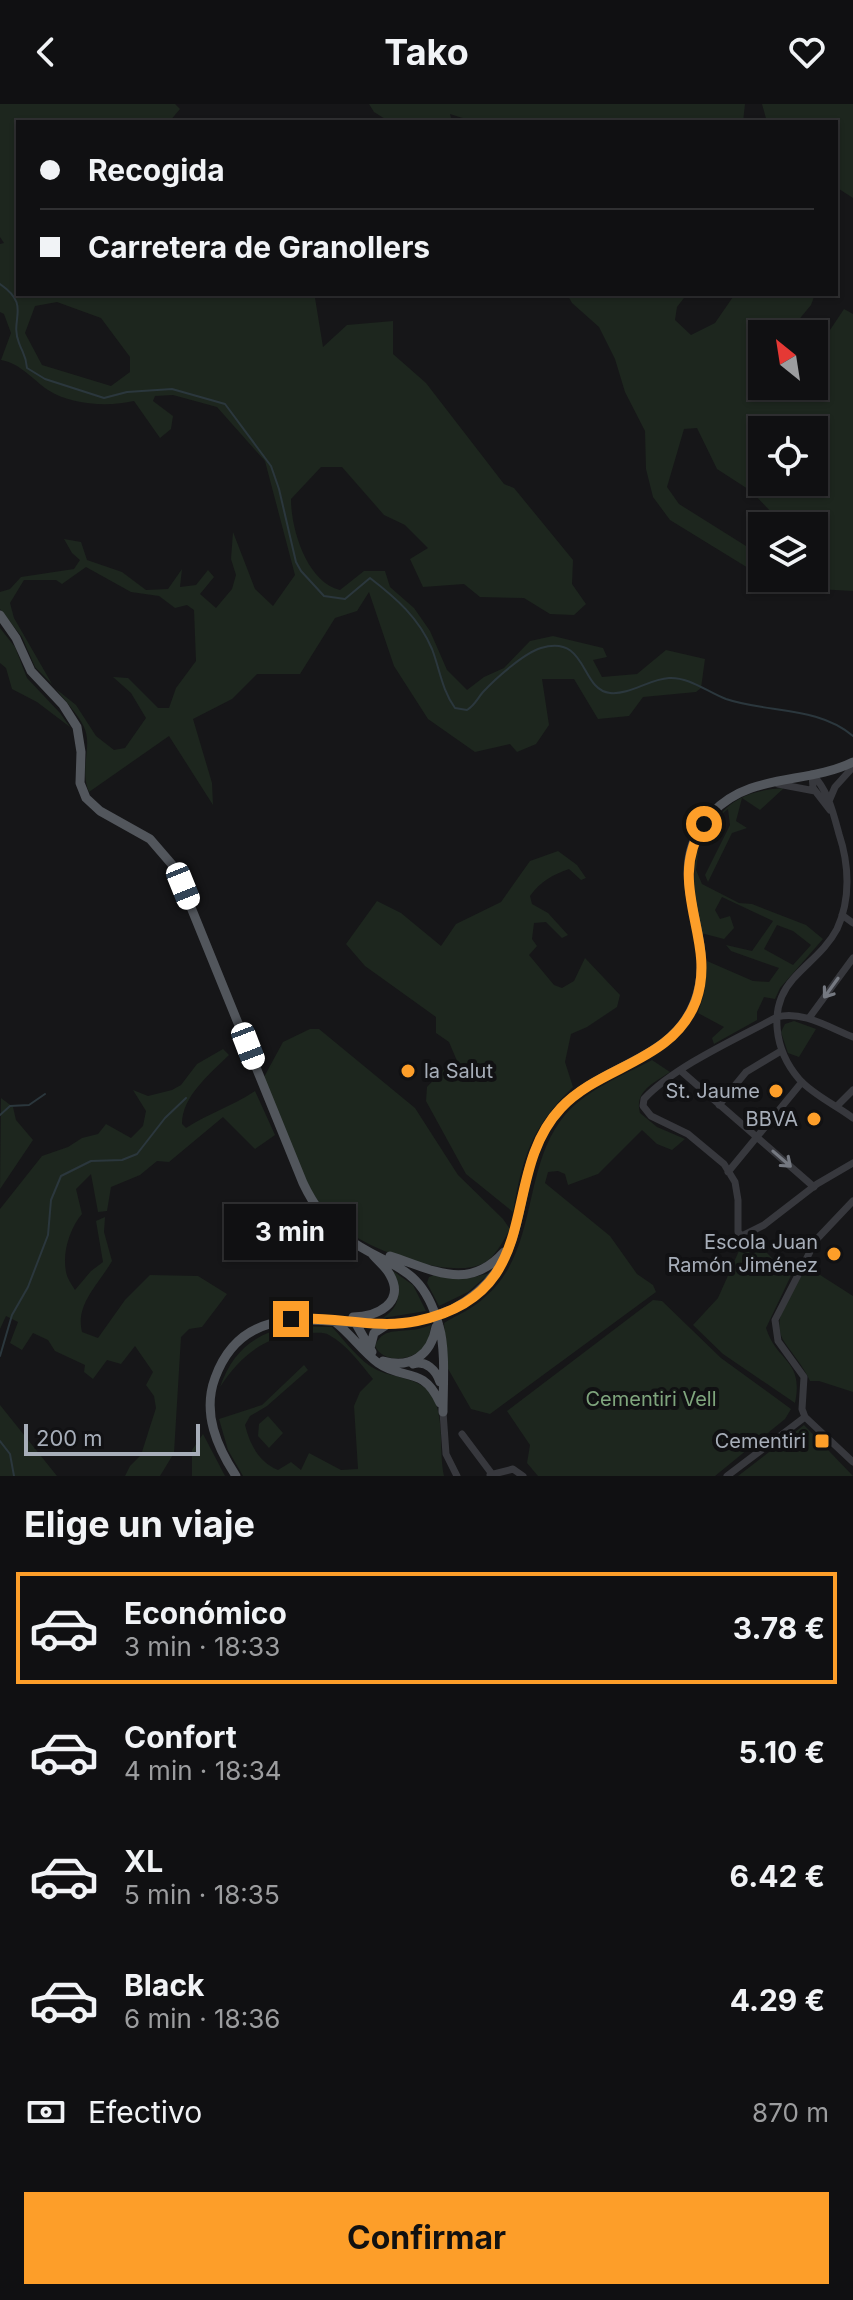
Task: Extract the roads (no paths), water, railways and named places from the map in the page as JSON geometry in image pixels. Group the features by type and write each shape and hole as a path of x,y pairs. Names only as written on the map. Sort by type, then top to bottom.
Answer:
{"main road":[{"path":"0,615 16,638 34,675 63,705 77,727 81,752 80,783 86,798 100,811 150,839 175,868 310,1197 336,1230 406,1271 420,1283 427,1295 437,1340 437,1386"},
{"path":"328,1319 388,1324 433,1319 453,1309 488,1282 501,1266 512,1243 532,1163 553,1117 586,1087 659,1048 677,1033 689,1016 696,1000 701,971 700,949 687,883 693,845 704,824 721,805 759,784 853,764"},
{"path":"369,1251 460,1275 483,1271 512,1243"},
{"path":"236,1476 221,1450 210,1417 211,1393 219,1367 238,1343 257,1329 291,1319 372,1316 388,1306 393,1282 387,1270 369,1251"},
{"path":"420,1283 433,1270"},
{"path":"328,1319 346,1331 376,1361 398,1367 424,1363 436,1373 443,1412"},
{"path":"355,1322 378,1358 437,1386"},
{"path":"370,1348 374,1333 388,1324"},
{"path":"398,1367 416,1359 437,1340"},
{"path":"424,1363 437,1340"}],"street":[{"path":"829,801 835,787 853,764"},
{"path":"812,774 811,783 815,791 832,813"},
{"path":"812,774 823,787 850,855 848,883 836,931 782,995 777,1032 781,1051 802,1082 853,1118"},
{"path":"759,784 787,785 815,791"},
{"path":"842,915 853,923"},
{"path":"809,1018 853,958"},
{"path":"853,1037 809,1018 783,1015 653,1089 644,1099 643,1106 651,1116 688,1134 724,1164 735,1182 738,1232 742,1236 853,1163"},
{"path":"839,1031 853,1025"},
{"path":"719,1105 746,1072 781,1051"},
{"path":"681,1071 814,1187"},
{"path":"728,1172 802,1082"},
{"path":"837,1106 853,1090"},
{"path":"853,1201 816,1240 775,1320 778,1341 804,1377 802,1409 805,1417 853,1462"},
{"path":"443,1412 446,1454 457,1476"},
{"path":"727,1476 805,1417"},
{"path":"462,1434 490,1475 513,1469 523,1476"}],"waterway":[{"path":"0,284 15,299 17,334 27,368 45,379 104,398 127,392 172,389 225,404 271,466 301,571 324,596 345,599 370,578 389,593 414,618 427,638 444,687 455,708 467,710 518,661 541,648 556,646 576,655 600,690 625,692 662,679 677,678 726,699 824,720 853,736"},
{"path":"0,1115 10,1106 29,1105 45,1094"},
{"path":"0,1356 12,1315 28,1287 48,1235 51,1200 61,1176 91,1161 122,1160 137,1154 165,1118 186,1098"},
{"path":"0,1441 10,1454 14,1476"}],"place":[{"name":"la Salut","path":"408,1071"},
{"name":"St. Jaume","path":"776,1091"},
{"name":"BBVA","path":"814,1119"},
{"name":"Escola Juan Ramón Jiménez","path":"834,1254"},
{"name":"Cementiri","path":"822,1441"}],"park label":[{"name":"Cementiri Vell","path":"651,1399"}]}
